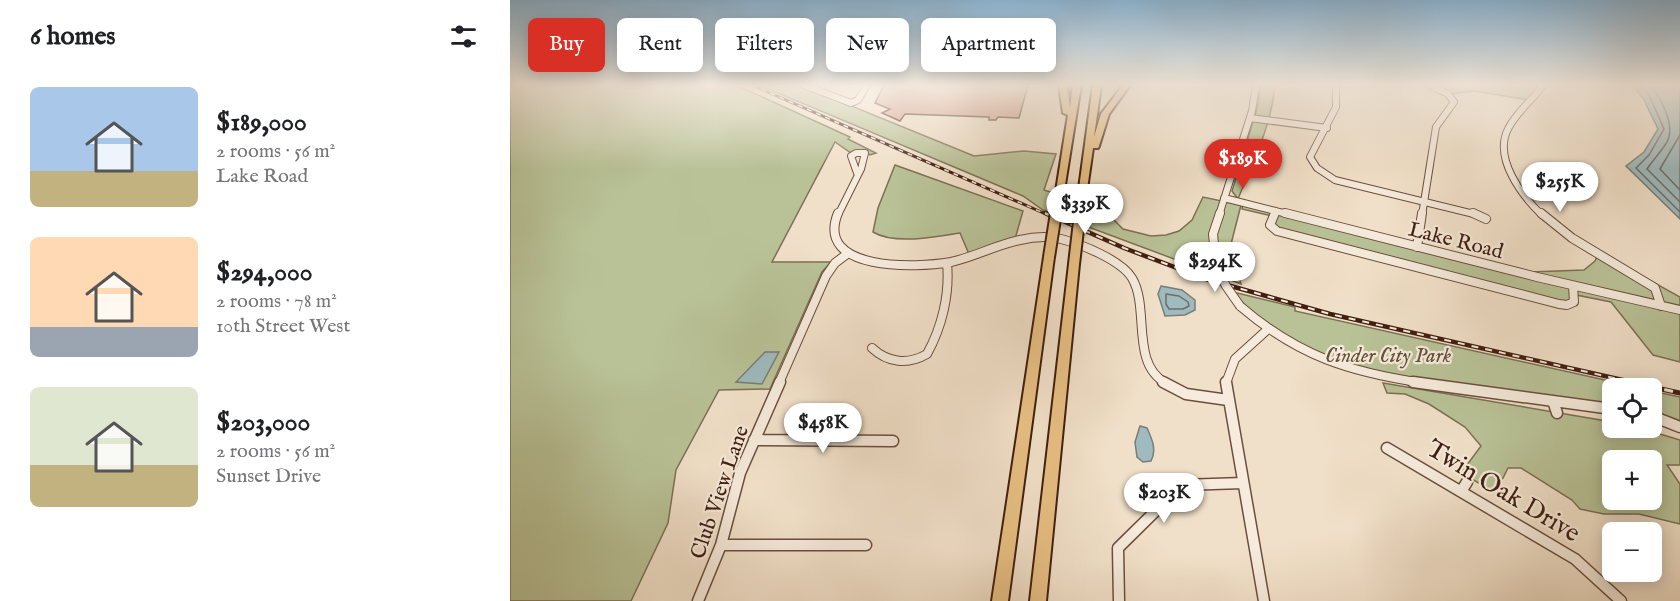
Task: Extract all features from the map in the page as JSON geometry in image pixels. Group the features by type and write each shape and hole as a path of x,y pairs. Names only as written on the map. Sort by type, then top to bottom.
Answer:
{"highway":[{"path":"1068,113 1069,132"},
{"path":"1000,601 1049,257 1072,113"},
{"path":"1038,601 1074,264 1093,113"},
{"path":"1086,169 1106,113"}],"street":[{"path":"1251,113 1213,234 1216,265 1226,286 1240,306 1267,330 1317,358 1370,375 1602,408"},
{"path":"1333,113 1310,157 1312,164 1322,173 1335,180 1476,214 1486,219"},
{"path":"1417,247 1436,127 1446,113"},
{"path":"1522,113 1505,136 1504,148 1512,175 1527,197 1557,227 1601,258 1655,288 1661,306"},
{"path":"1250,118 1327,128"},
{"path":"857,172 834,227 836,242 855,259 881,264 947,263 1022,239 1043,237 1064,240 1114,262 1131,274 1136,285 1144,350 1153,373 1168,386 1187,395 1228,400"},
{"name":"Lake Road","path":"1224,198 1573,286 1680,310"},
{"path":"1275,211 1270,225 1277,231 1559,304 1567,305 1574,302 1573,286"},
{"name":"Club View Lane","path":"698,601 721,545 734,491 754,440 826,276 847,254"},
{"path":"872,348 883,358 891,360 915,360 927,354 944,307 948,279 947,263"},
{"path":"1264,601 1226,383 1230,365 1244,348 1267,330"},
{"path":"1552,401 1557,413"},
{"path":"1662,420 1680,428"},
{"path":"754,440 893,441"},
{"name":"Twin Oak Drive","path":"1387,448 1464,486 1581,563 1621,601"},
{"path":"1119,601 1118,548 1182,485 1243,483"},
{"path":"721,545 866,544"}],"green space":[{"path":"510,113 797,113 850,137 848,139 876,153 870,155 867,152 851,153 835,142 772,262 831,262 822,272 770,389 719,390 676,470 668,523 631,601 510,601"},
{"path":"826,113 869,113 974,156 1024,151 1056,154 1044,190 1103,209 1123,229 1151,236 1179,231 1192,220 1203,197 1241,205 1230,248 1241,284 1043,210 1023,196"},
{"path":"1256,113 1270,113 1261,143 1238,199 1232,191"},
{"path":"895,165 1023,211 1015,239 969,254 960,233 904,239 882,236 873,232 878,208"},
{"path":"1243,203 1529,272 1584,270 1595,261 1599,252 1680,297 1680,362 1653,355 1611,302 1571,294 1570,299 1566,302 1278,229 1273,226 1276,217 1242,209"},
{"name":"Cinder City Park","path":"1229,291 1295,307 1295,311 1602,379 1602,408 1354,371 1279,337"},
{"path":"1383,383 1602,420 1602,438 1662,438 1662,435 1680,440 1680,465 1667,465 1680,484 1680,524 1639,514 1604,514 1580,509 1572,500 1521,468 1508,468 1503,478 1491,490 1461,473 1481,446 1465,427 1429,404 1405,394 1387,393"},
{"path":"1662,393 1680,397 1680,428 1662,421"}],"water":[{"path":"1650,113 1680,113 1680,219 1626,166 1644,152 1658,129"},
{"path":"1161,286 1182,290 1195,300 1195,310 1185,315 1165,316 1158,294"},
{"path":"765,352 779,352 762,384 736,382"},
{"path":"1140,426 1147,428 1152,440 1154,453 1151,461 1143,462 1137,457 1135,442"}],"building":[{"path":"882,113 1020,113 1019,118 998,117 996,120 989,120 989,117 905,114 900,121"}],"railway":[{"path":"816,113 1048,215"},
{"path":"1045,213 1124,248 1206,279 1330,314 1614,378"},
{"path":"1662,389 1680,393"}]}
